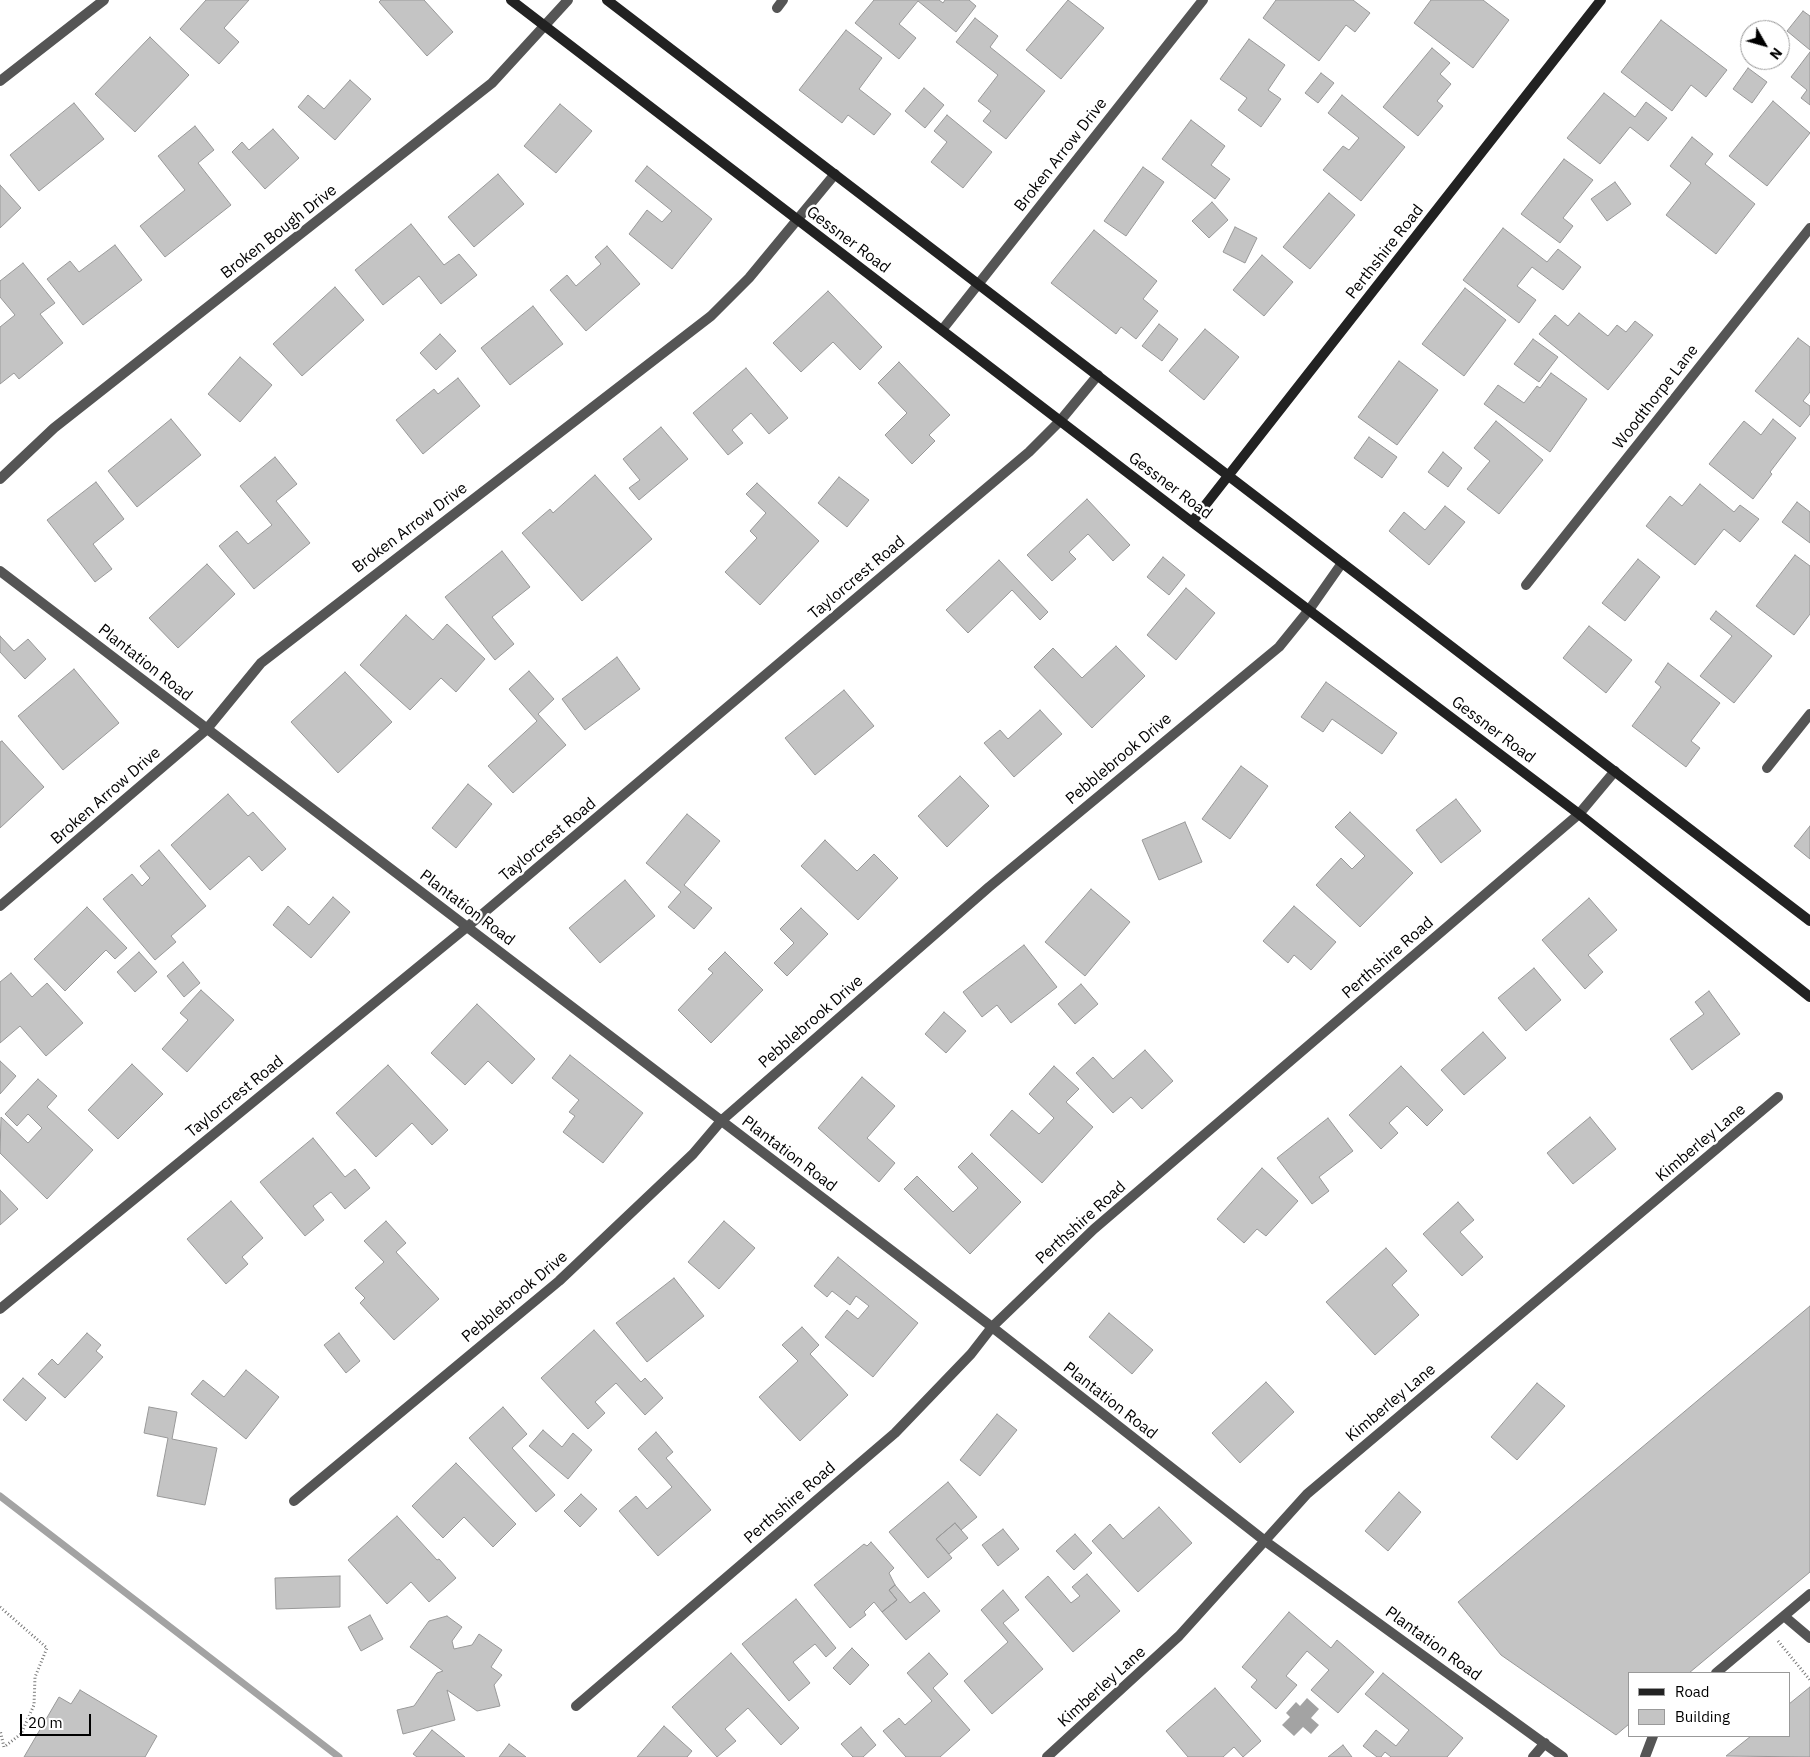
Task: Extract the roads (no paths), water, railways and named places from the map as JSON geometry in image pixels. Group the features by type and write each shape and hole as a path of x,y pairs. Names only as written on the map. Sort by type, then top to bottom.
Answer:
{"main road":[{"name":"Gessner Road","path":"511,0 1192,522 1579,814 1810,996"},
{"path":"608,0 1810,921"},
{"name":"Perthshire Road","path":"1192,522 1601,0"}],"street":[{"path":"0,80 104,0"},
{"name":"Broken Bough Drive","path":"0,479 54,428 492,83 568,0"},
{"name":"Broken Arrow Drive","path":"942,330 1203,0"},
{"name":"Broken Arrow Drive","path":"0,906 206,730 261,663 711,316 749,278 835,174"},
{"name":"Woodthorpe Lane","path":"1526,585 1810,228"},
{"name":"Taylorcrest Road","path":"0,1309 467,927 1029,452 1060,421 1098,375"},
{"name":"Pebblebrook Drive","path":"294,1501 559,1281 693,1154 721,1121 989,887 1279,647 1310,610 1342,563"},
{"name":"Plantation Road","path":"0,570 206,730 992,1327 1264,1541 1563,1757"},
{"path":"1768,768 1810,714"},
{"name":"Perthshire Road","path":"576,1706 895,1433 971,1354 992,1327 1094,1229 1579,814 1615,771"},
{"name":"Kimberley Lane","path":"1047,1757 1179,1636 1306,1494 1778,1098"},
{"path":"1717,1672 1810,1594"},
{"path":"1784,1616 1810,1638"},
{"path":"1645,1757 1653,1737"},
{"path":"1533,1757 1545,1743"}],"waterway":[{"path":"0,1496 339,1757"}]}
